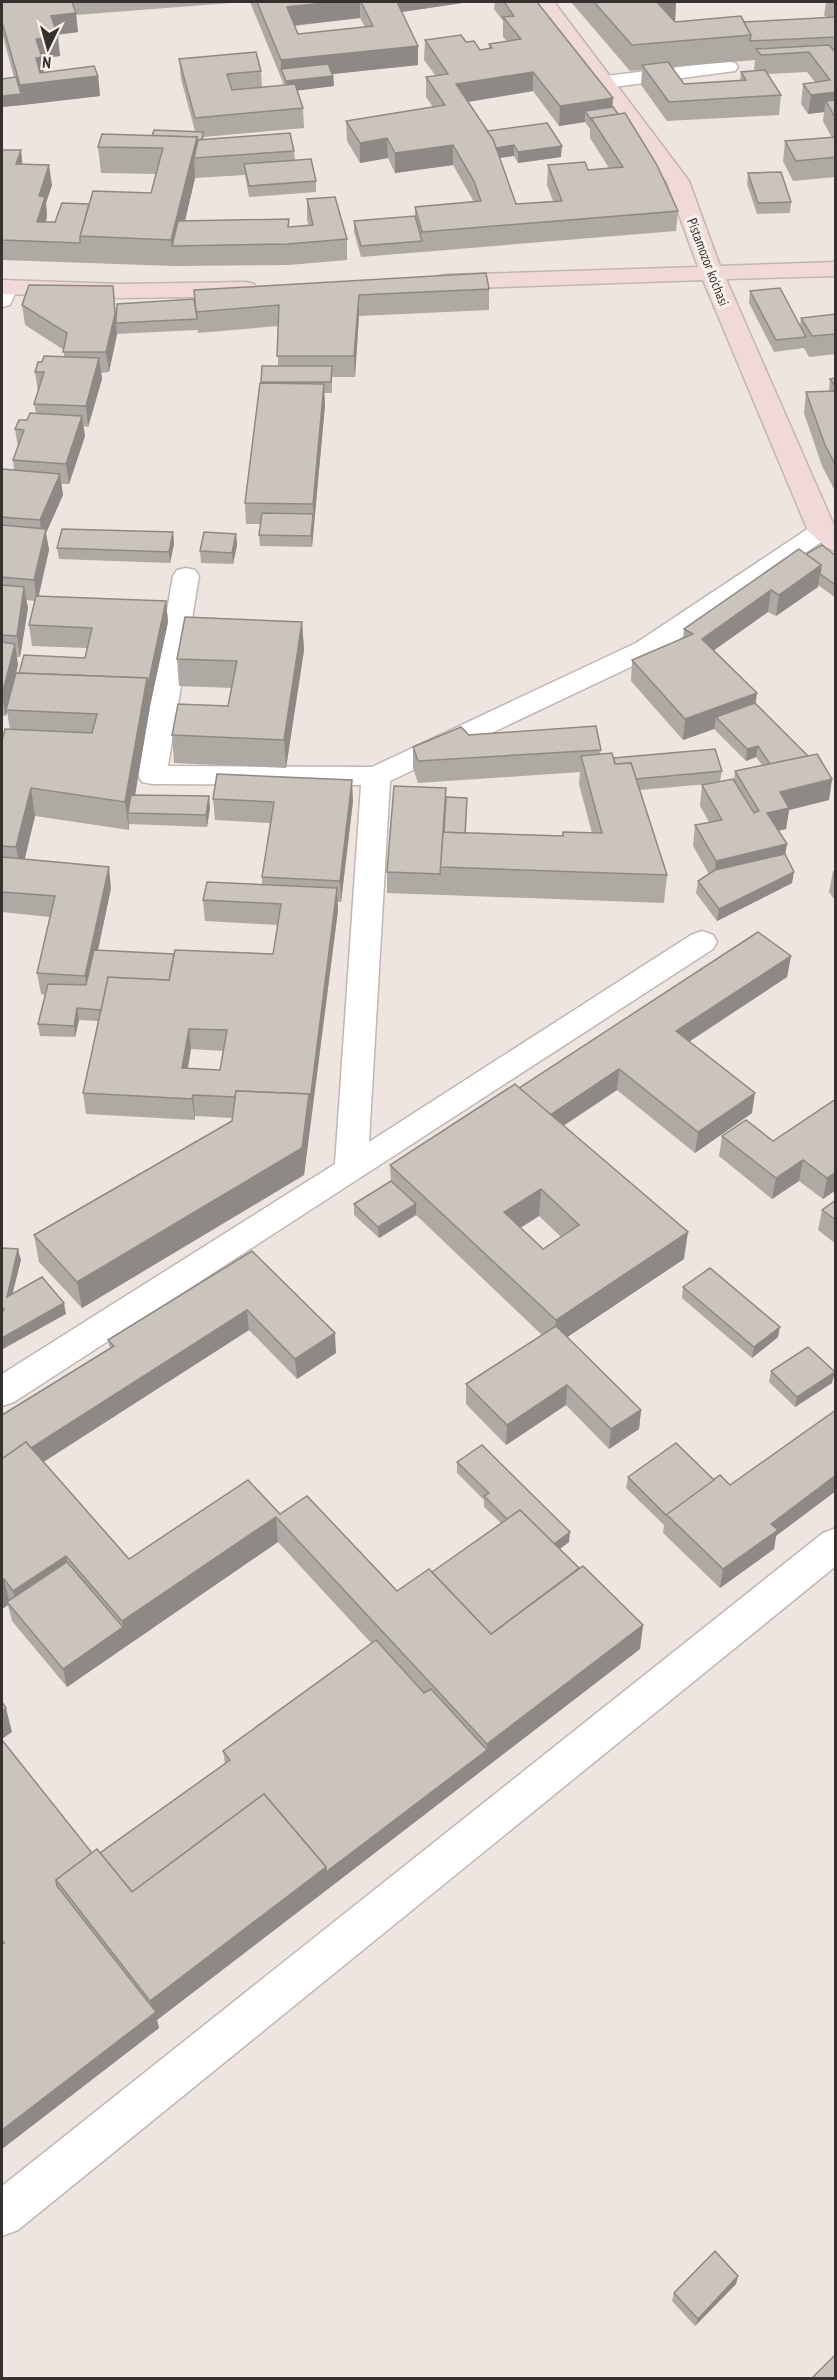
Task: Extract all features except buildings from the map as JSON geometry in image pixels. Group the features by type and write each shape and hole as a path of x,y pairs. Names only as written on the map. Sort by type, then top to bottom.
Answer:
{"street":[{"name":"Pistamozor ko'chasi","path":"544,2 678,181 711,273 828,537"},
{"path":"425,283 836,269"},
{"path":"3,291 271,288"}],"lane":[{"path":"606,82 728,67"},
{"path":"186,576 152,775 376,776 646,649 828,537"},
{"path":"351,1170 376,776"},
{"path":"2,1392 351,1170 702,942"},
{"path":"2,2214 836,1544"}]}
